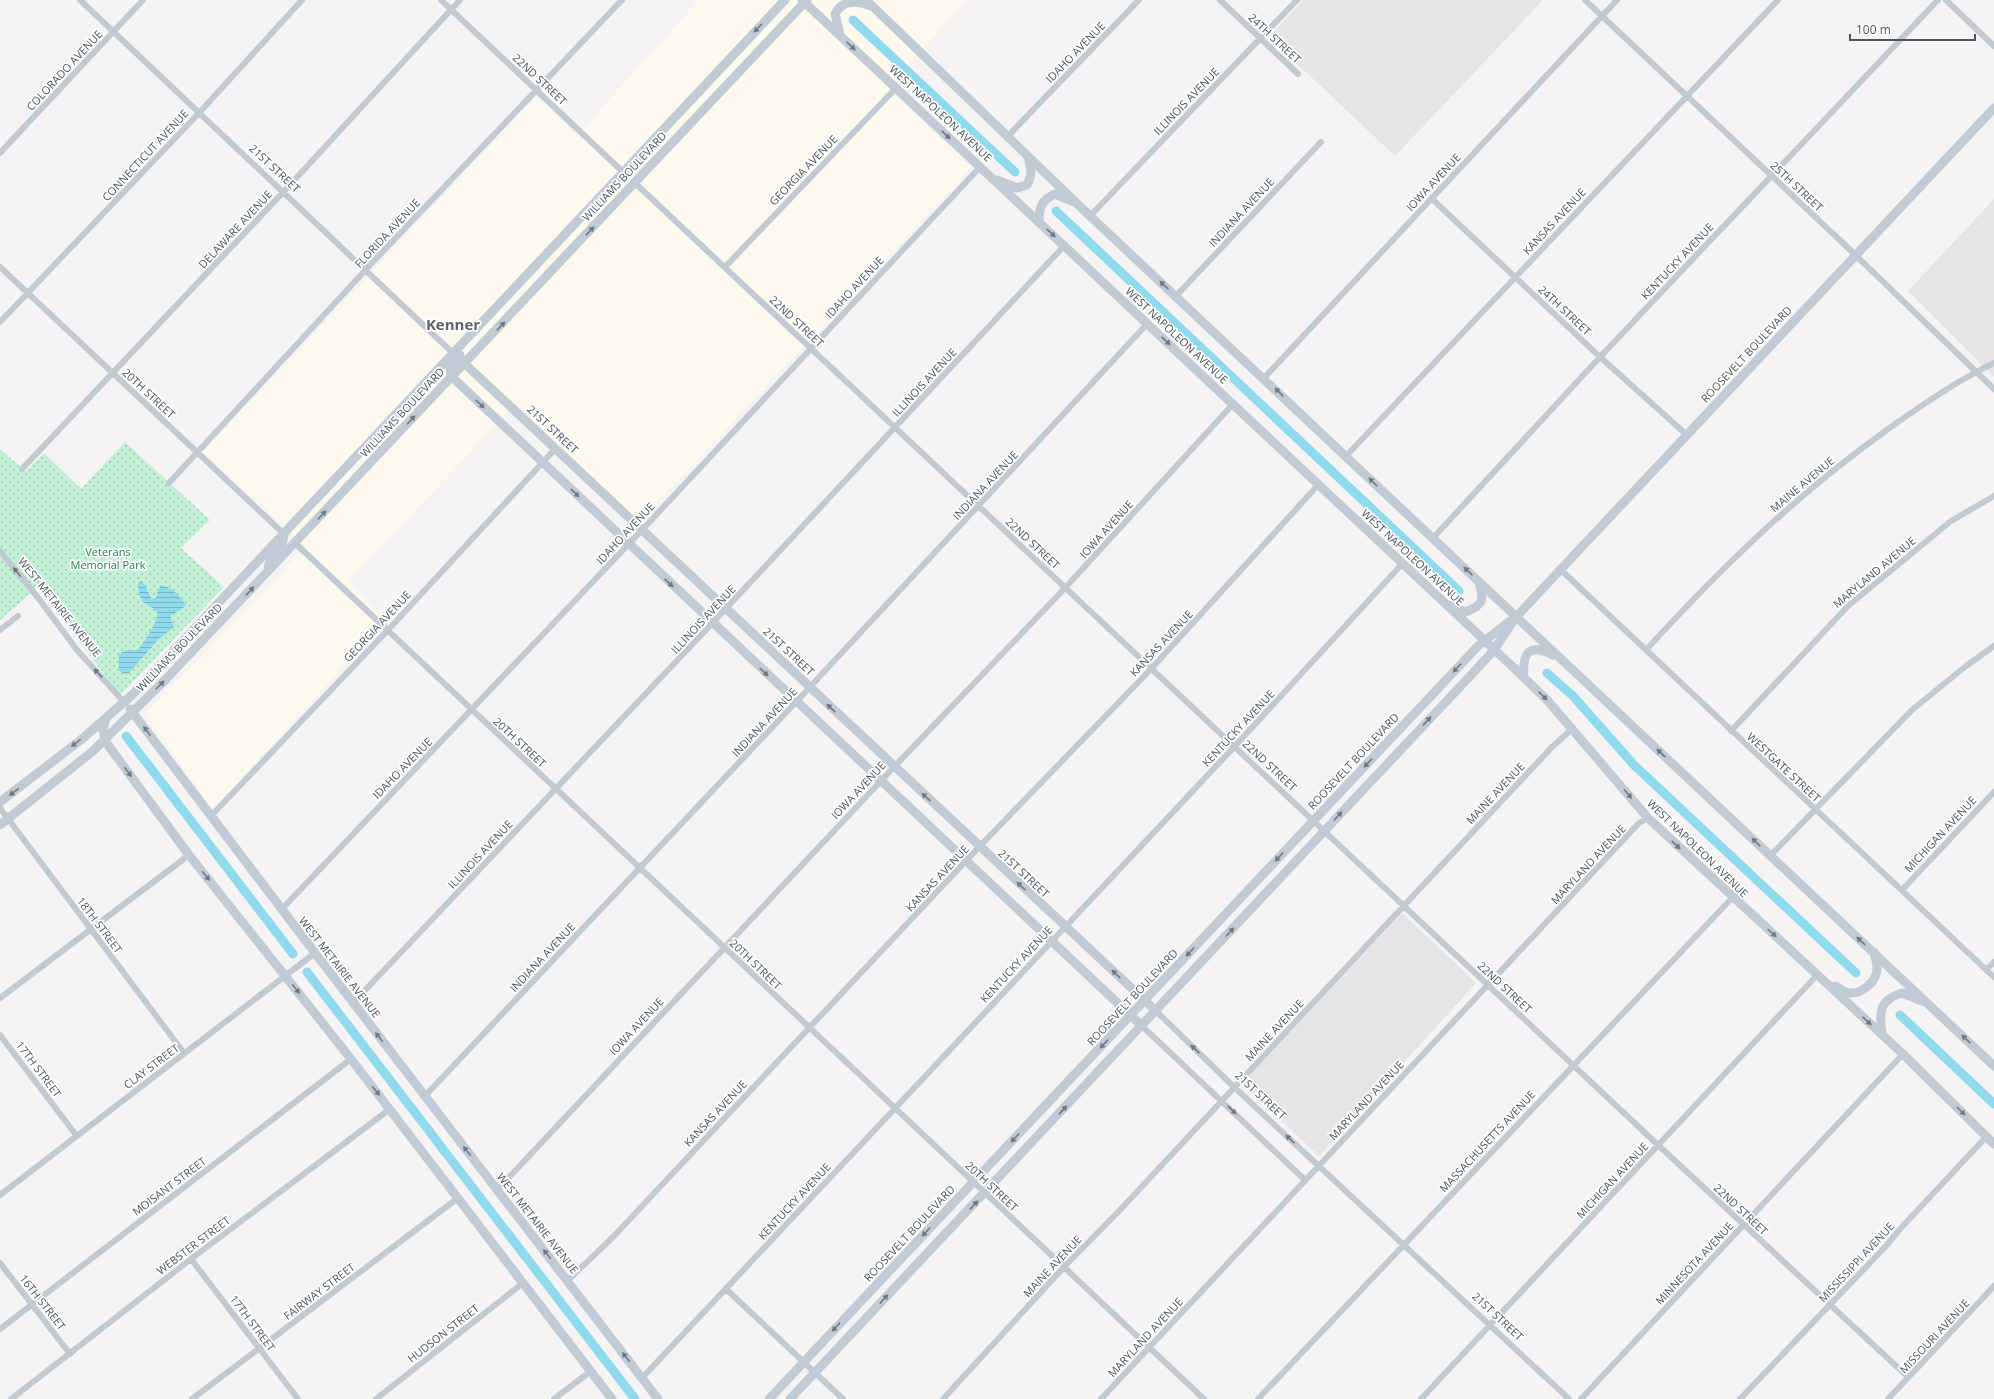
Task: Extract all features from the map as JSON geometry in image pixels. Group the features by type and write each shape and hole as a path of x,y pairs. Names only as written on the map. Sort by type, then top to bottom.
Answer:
{"main road":[{"name":"WILLIAMS BOULEVARD","path":"0,802 32,778 124,702 304,514 785,0"},
{"path":"840,36 835,14 841,3 847,0 854,0 874,7"},
{"path":"866,0 1090,216 1994,1066"},
{"name":"WILLIAMS BOULEVARD","path":"4,822 105,740 133,713 465,364 805,1"},
{"name":"WEST NAPOLEON AVENUE","path":"805,1 840,36 1524,678 1548,702 1648,818 1882,1034 1994,1144"},
{"name":"ROOSEVELT BOULEVARD","path":"790,1399 1494,650 1516,617 1994,108"},
{"path":"992,178 1017,188 1027,185 1031,176 1032,168 1028,155"},
{"path":"617,202 624,189 627,178 624,173"},
{"path":"1039,222 1039,210 1047,198 1055,194 1078,204"},
{"path":"474,332 470,343 450,370 452,377 1142,1026"},
{"name":"21ST STREET","path":"465,364 979,847 1156,1011"},
{"path":"295,543 294,537 303,523 304,514"},
{"path":"267,573 269,562 281,549 284,534"},
{"path":"1442,601 1465,612 1476,608 1481,602 1483,594 1479,582"},
{"name":"ROOSEVELT BOULEVARD","path":"769,1399 1484,640 1516,617"},
{"path":"1524,678 1522,663 1526,654 1530,651 1542,649 1563,660"},
{"name":"WEST METAIRIE AVENUE","path":"124,702 281,910 658,1399"},
{"path":"106,718 102,729 105,740 189,855 351,1059 612,1399"},
{"path":"32,778 43,791"},
{"path":"1826,982 1848,993 1860,992 1874,979 1877,969 1874,952"},
{"path":"1882,1034 1880,1013 1884,1003 1891,996 1902,993 1929,1004"}],"street":[{"name":"21ST STREET","path":"80,0 454,354"},
{"name":"COLORADO AVENUE","path":"0,153 143,0"},
{"name":"CONNECTICUT AVENUE","path":"0,322 199,113 302,0"},
{"name":"22ND STREET","path":"441,0 624,173"},
{"name":"DELAWARE AVENUE","path":"22,469 284,192 460,0"},
{"name":"FLORIDA AVENUE","path":"169,483 366,270 622,0"},
{"name":"IDAHO AVENUE","path":"1008,136 1139,0"},
{"name":"24TH STREET","path":"1220,0 1298,74"},
{"name":"ILLINOIS AVENUE","path":"1090,216 1297,0"},
{"name":"25TH STREET","path":"1585,0 1856,255 1994,389"},
{"name":"IOWA AVENUE","path":"1264,378 1617,0"},
{"name":"KANSAS AVENUE","path":"1346,456 1686,95 1778,0"},
{"name":"KENTUCKY AVENUE","path":"1432,538 1600,357 1938,0"},
{"path":"1946,0 1994,46"},
{"name":"GEORGIA AVENUE","path":"725,267 896,88"},
{"name":"INDIANA AVENUE","path":"1176,296 1321,142"},
{"name":"IDAHO AVENUE","path":"281,910 642,530 980,167"},
{"name":"22ND STREET","path":"634,183 1489,984 1658,1145 1908,1377"},
{"name":"24TH STREET","path":"1431,198 1600,357 1687,435"},
{"name":"ILLINOIS AVENUE","path":"353,1003 712,623 1064,246"},
{"name":"20TH STREET","path":"0,267 284,534"},
{"name":"INDIANA AVENUE","path":"424,1096 810,688 1148,324"},
{"name":"MAINE AVENUE","path":"1646,650 1713,579 1782,513 1866,445 1910,413 1977,371 1994,363"},
{"name":"IOWA AVENUE","path":"497,1190 724,947 1066,587 1233,404"},
{"name":"GEORGIA AVENUE","path":"210,817 388,630 556,448"},
{"name":"KANSAS AVENUE","path":"568,1281 613,1237 979,847 1152,668 1318,485"},
{"name":"MARYLAND AVENUE","path":"1731,731 1848,606 1951,521 1994,496"},
{"name":"20TH STREET","path":"295,543 1204,1399"},
{"name":"WEST METAIRIE AVENUE","path":"0,552 39,599 76,650 124,702"},
{"name":"KENTUCKY AVENUE","path":"642,1378 894,1107 1235,746 1403,563"},
{"name":"WESTGATE STREET","path":"1561,570 1994,977"},
{"path":"0,630 18,616"},
{"path":"1770,856 1912,710 1966,666 1994,646"},
{"name":"MAINE AVENUE","path":"942,1399 1552,747 1572,730"},
{"name":"MICHIGAN AVENUE","path":"1902,890 1994,792"},
{"name":"18TH STREET","path":"0,808 4,822 90,929 184,1053"},
{"name":"MARYLAND AVENUE","path":"1101,1399 1638,824 1648,818"},
{"path":"0,998 189,855"},
{"name":"MASSACHUSETTS AVENUE","path":"1258,1399 1732,897"},
{"name":"CLAY STREET","path":"0,1194 315,953"},
{"path":"1986,970 1994,962"},
{"name":"MICHIGAN AVENUE","path":"1421,1399 1818,974"},
{"name":"21ST STREET","path":"1156,1011 1234,1087 1569,1399"},
{"path":"1142,1026 1305,1180"},
{"name":"17TH STREET","path":"0,1035 76,1135"},
{"name":"MINNESOTA AVENUE","path":"1580,1399 1903,1054"},
{"name":"MOISANT STREET","path":"0,1329 351,1059"},
{"name":"WEBSTER STREET","path":"11,1399 191,1259 390,1110"},
{"name":"MISSISSIPPI AVENUE","path":"1740,1399 1831,1305 1986,1137"},
{"name":"FAIRWAY STREET","path":"192,1399 458,1198"},
{"name":"17TH STREET","path":"191,1259 298,1399"},
{"name":"16TH STREET","path":"0,1263 70,1354"},
{"name":"HUDSON STREET","path":"376,1399 523,1283"},
{"name":"MISSOURI AVENUE","path":"1888,1399 1994,1286"},
{"path":"726,1289 843,1399"},
{"path":"554,1399 591,1371"}],"shaded area":[{"path":"699,0 968,0 924,47 888,89 971,168 639,522 516,404 348,582 386,620 213,809 145,714 306,547 203,452 536,97 577,135"},
{"path":"1303,0 1543,0 1395,156 1269,37"},
{"path":"1994,199 1994,377 1908,291"},
{"path":"1402,913 1476,983 1319,1156 1242,1084"}],"green space":[{"name":"Veterans Memorial Park","path":"125,442 210,520 181,548 224,587 120,695 38,587 0,620 0,449 26,472 44,453 81,489"}],"water":[{"path":"140,581 145,585 151,598 156,598 160,585 165,586 178,595 186,605 181,610 170,616 174,627 159,639 128,674 119,670 119,654 126,650 138,650 152,629 158,614 141,599 138,585"}],"waterway":[{"path":"853,20 1015,172"},
{"path":"1056,211 1459,591"},
{"path":"1547,673 1573,696 1634,765 1856,973"},
{"path":"126,736 293,954"},
{"path":"307,972 635,1399"},
{"path":"1900,1015 1994,1104"}],"district":[{"name":"Kenner","path":"453,324"}]}
